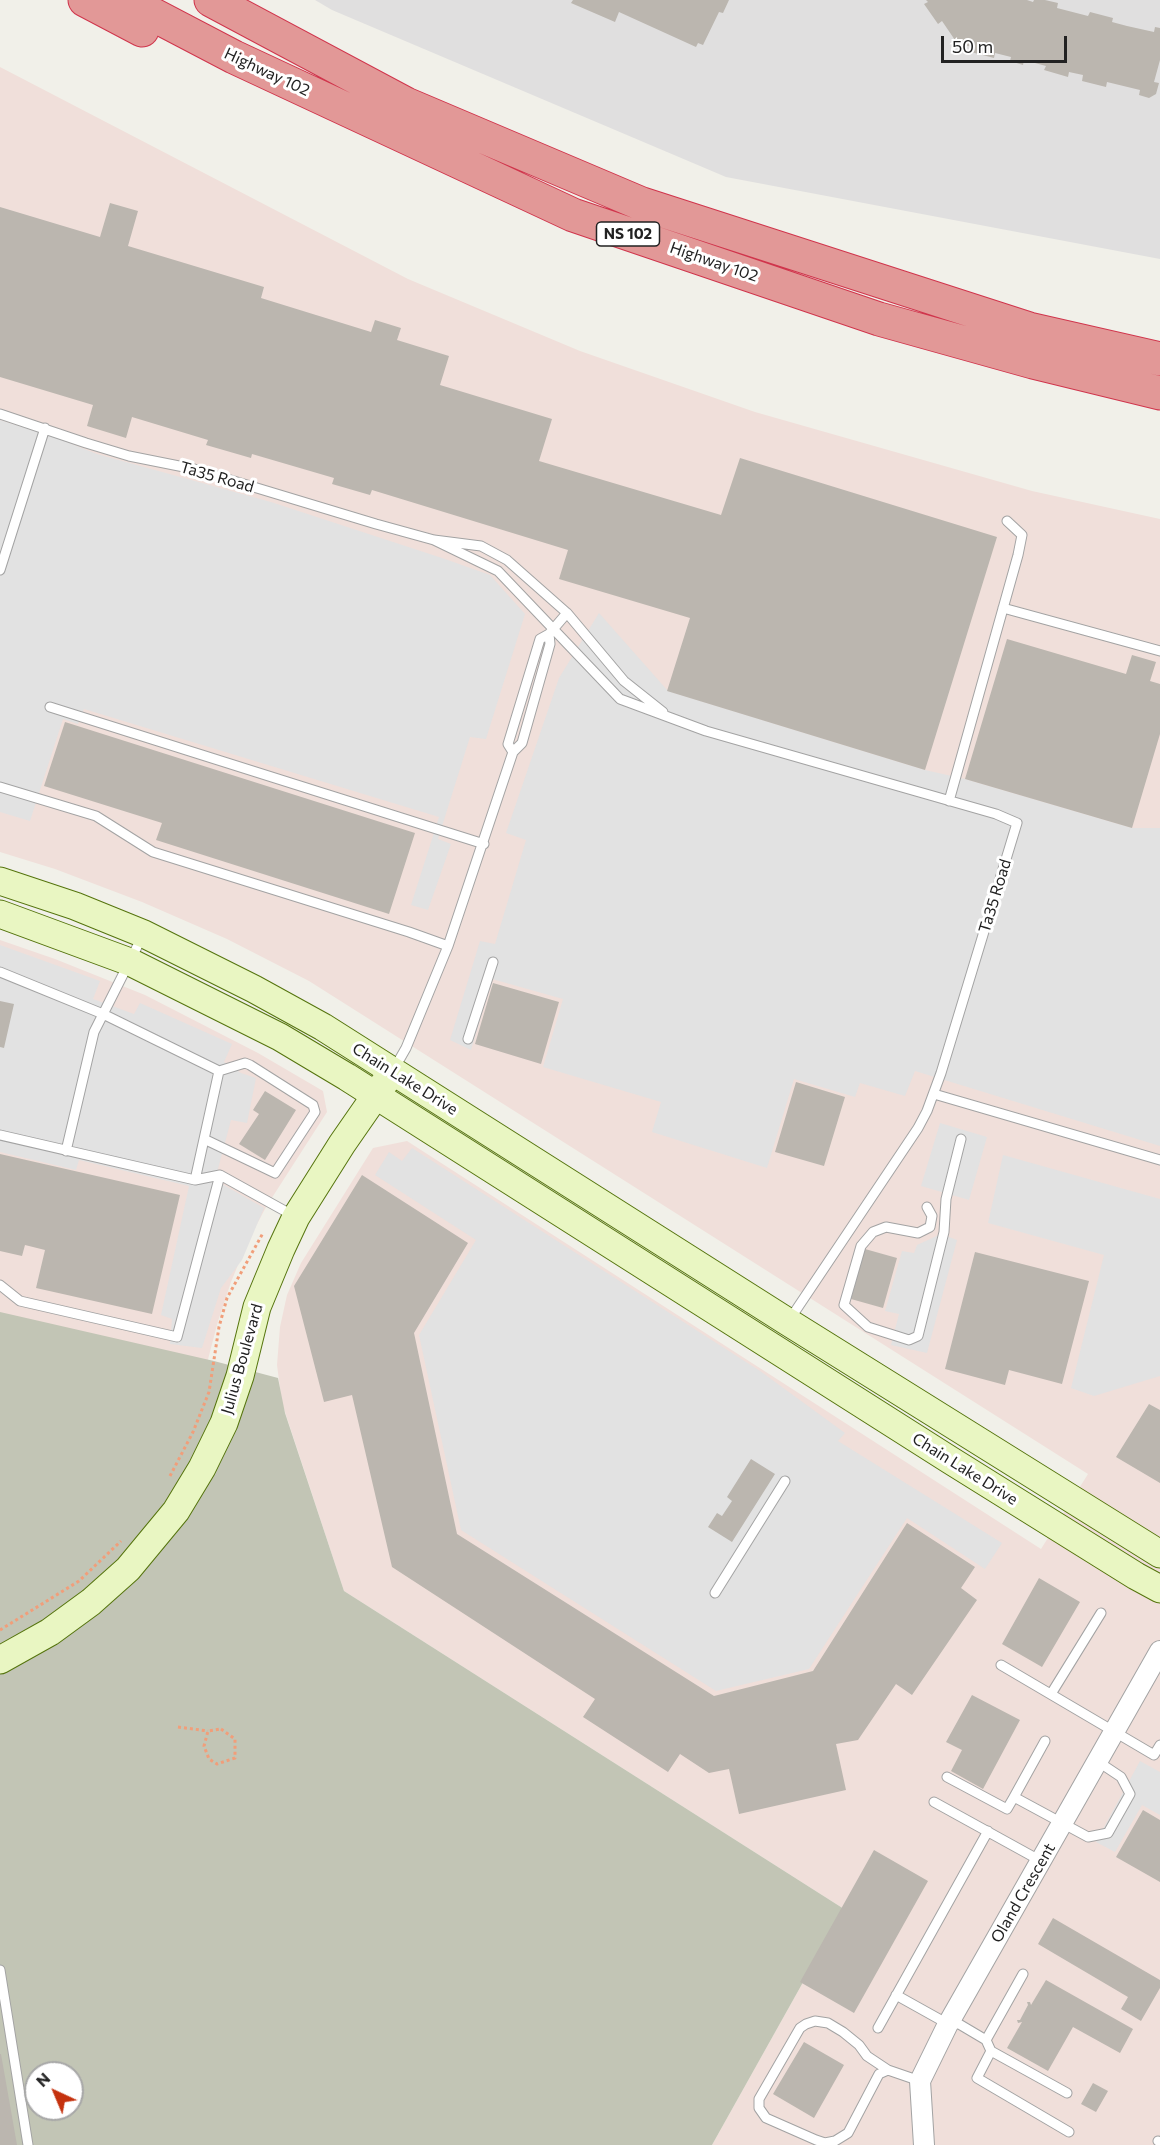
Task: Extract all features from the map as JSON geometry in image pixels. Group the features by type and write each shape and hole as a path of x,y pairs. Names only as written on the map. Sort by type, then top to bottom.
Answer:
{"highway":[{"path":"86,0 191,55 573,215"},
{"name":"Highway 102","path":"125,0 234,57 573,215 879,319 1033,362 1160,393"},
{"name":"Highway 102","path":"211,0 406,104 642,204 1029,329 1160,359"},
{"path":"221,0 406,104"}],"street":[{"name":"Chain Lake Drive","path":"0,881 75,906 144,934 274,999 323,1027 788,1322 1160,1554"},
{"name":"Chain Lake Drive","path":"0,914 130,962 280,1037 376,1095 559,1214 773,1346 959,1466 1160,1589"},
{"name":"Julius Boulevard","path":"0,1660 50,1632 91,1602 145,1550 180,1504 202,1468 224,1423 240,1376 251,1327 288,1212 342,1144 392,1071"},
{"path":"773,1346 788,1322"},
{"name":"Oland Crescent","path":"924,2145 920,2081 948,2024 1160,1651"}],"lane":[{"name":"Ta35 Road","path":"0,415 108,449 194,469 434,540 481,546 507,560 567,613 624,681 668,716"},
{"path":"0,570 45,428"},
{"path":"949,801 1022,536 1007,521"},
{"name":"Ta35 Road","path":"434,540 498,571 551,630 620,699 738,741 996,814 1017,823 934,1094"},
{"path":"1003,608 1160,651"},
{"path":"392,1071 406,1048 448,946 484,844 513,752 508,744 540,639 567,613"},
{"path":"50,707 484,844"},
{"path":"0,787 96,816 153,852 448,946"},
{"path":"66,1151 94,1032 144,934"},
{"path":"468,1039 493,962"},
{"path":"0,972 103,1014 219,1071 245,1063 250,1065 313,1105 315,1112 275,1173 204,1139"},
{"path":"195,1180 219,1071"},
{"path":"788,1322 918,1128 934,1094 1160,1160"},
{"path":"0,1135 195,1180 220,1175 288,1212"},
{"path":"927,1207 932,1216 930,1227 918,1233 886,1227 873,1232 861,1246 844,1305 868,1327 909,1340 918,1336 944,1232 946,1199 961,1140"},
{"path":"0,1285 20,1301 177,1337 220,1175"},
{"path":"715,1593 785,1481"},
{"path":"1051,1694 1101,1613"},
{"path":"1001,1665 1155,1755 1160,1745"},
{"path":"947,1777 1007,1809 1045,1742"},
{"path":"1014,1797 1088,1837 1108,1833 1130,1794 1121,1777 1097,1761"},
{"path":"934,1802 1041,1860"},
{"path":"878,2028 988,1831"},
{"path":"0,1970 28,2145"},
{"path":"986,2040 1023,1974"},
{"path":"897,1995 948,2024 959,2024 986,2040 991,2050 1067,2093"},
{"path":"888,2070 879,2074 848,2133 835,2141 825,2143 816,2140 766,2118 759,2108 759,2099 800,2028 815,2020 828,2023 843,2032 860,2045 867,2056 888,2070 920,2081"},
{"path":"991,2050 976,2078 1070,2132"}],"path":[{"path":"165,1484 193,1432 209,1392 219,1327 227,1298 288,1212"},
{"path":"0,1630 79,1581 127,1533"},
{"path":"178,1727 208,1731 221,1729 235,1739 235,1758 217,1764 209,1758 204,1746 208,1731"}],"shaded area":[{"path":"315,0 1160,0 1160,259 726,177 332,10"},
{"path":"0,67 408,279 580,351 755,412 1032,491 1160,519 1160,2145 712,2145 844,1909 344,1591 282,1403 277,1365 280,1327 287,1295 301,1263 373,1148 407,1141 1041,1549 1088,1474 309,981 227,939 142,902 55,869 0,852"},
{"path":"0,420 54,437 97,454 271,502 490,575 525,614 486,739 470,737 438,839 451,844 428,910 411,905 439,817 84,709 78,724 63,719 30,821 0,812"},
{"path":"599,613 668,691 925,770 965,779 1132,828 1160,828 1160,1146 915,1071 905,1096 860,1083 855,1097 794,1079 767,1168 652,1132 661,1102 543,1067 563,999 492,979 471,1050 450,1040 480,941 495,944 526,840 506,833 559,678"},
{"path":"0,940 145,995 258,1053 323,1091 327,1112 266,1207 247,1243 218,1321 206,1367 0,1317"},
{"path":"0,945 100,981 93,999 134,1014 140,1003 232,1044 224,1062 241,1073 256,1078 247,1123 231,1120 215,1180 264,1208 242,1260 221,1288 202,1348 170,1344 172,1319 161,1315 189,1186 79,1160 76,1170 0,1152"},
{"path":"940,1123 987,1137 969,1200 921,1186"},
{"path":"412,1148 760,1371 845,1433 838,1441 1002,1543 985,1569 907,1518 809,1669 716,1691 461,1530 419,1335 476,1240 375,1175 389,1152 402,1161"},
{"path":"1003,1155 1160,1199 1160,1376 1094,1396 1071,1388 1104,1255 988,1223"},
{"path":"941,1234 957,1240 927,1353 891,1345 899,1314 885,1311 902,1251 914,1253 917,1245"},
{"path":"0,1312 278,1378 285,1413 344,1591 844,1909 712,2145 0,2145"},
{"path":"1140,1761 1160,1772 1160,1815 1142,1805 1115,1852 1096,1842"}],"building":[{"path":"573,0 729,0 723,13 719,12 703,45 698,43 696,47 619,12 615,22 571,3"},
{"path":"926,0 1027,0 1033,2 1034,0 1045,0 1058,3 1057,8 1088,16 1090,12 1113,18 1112,22 1127,26 1154,32 1155,27 1160,28 1160,60 1154,82 1159,83 1156,94 1149,98 1139,95 1140,90 1107,82 1106,87 1082,81 1083,75 1069,72 1068,77 1044,70 1046,66 1024,60 1023,65 1010,61 1011,57 995,53 994,58 971,52 972,47 957,43 942,21 938,24 924,4 928,2"},
{"path":"110,203 138,211 128,246 264,287 261,298 371,332 375,320 401,328 397,340 449,356 440,385 552,419 539,461 721,515 740,458 997,537 925,770 667,691 690,618 559,579 568,550 372,490 370,495 332,484 334,478 252,454 251,458 206,445 208,440 132,417 126,438 87,426 93,405 0,377 0,207 100,237"},
{"path":"1007,639 1126,674 1132,655 1156,662 1150,681 1160,684 1160,734 1132,828 965,779"},
{"path":"65,722 415,833 389,914 156,840 162,823 44,786"},
{"path":"493,983 559,1002 541,1064 475,1044"},
{"path":"0,1001 14,1004 4,1048 0,1047"},
{"path":"796,1082 845,1097 824,1166 775,1152"},
{"path":"265,1091 296,1110 265,1160 239,1144 259,1114 253,1110"},
{"path":"0,1154 180,1195 152,1314 36,1288 45,1250 25,1245 22,1256 0,1251"},
{"path":"362,1175 468,1243 414,1333 457,1534 714,1696 813,1671 907,1523 975,1567 961,1588 977,1600 912,1695 896,1684 858,1740 836,1744 846,1790 739,1814 729,1769 709,1773 680,1754 668,1772 583,1717 595,1699 392,1567 352,1395 324,1402 294,1286"},
{"path":"865,1249 897,1258 883,1308 851,1299"},
{"path":"975,1252 1089,1281 1062,1384 1009,1370 1005,1385 945,1369"},
{"path":"1149,1404 1160,1410 1160,1483 1116,1457"},
{"path":"751,1459 775,1474 732,1542 708,1527 717,1513 722,1516 732,1501 727,1497"},
{"path":"1039,1578 1080,1602 1042,1667 1002,1644"},
{"path":"972,1695 1020,1720 983,1789 951,1771 962,1750 946,1742"},
{"path":"1143,1810 1160,1820 1160,1882 1116,1857"},
{"path":"874,1850 928,1881 854,2013 800,1982"},
{"path":"1053,1918 1160,1980 1160,1988 1141,2021 1121,2009 1128,1997 1038,1944"},
{"path":"1046,1980 1133,2029 1120,2053 1073,2027 1048,2071 1007,2048 1022,2022 1018,2023 1017,2020 1020,2020 1028,2005 1027,2002 1031,2005"},
{"path":"804,2042 844,2065 814,2118 773,2094"},
{"path":"1,2054 17,2145 0,2145"},
{"path":"1093,2083 1108,2091 1096,2112 1081,2104"}]}
